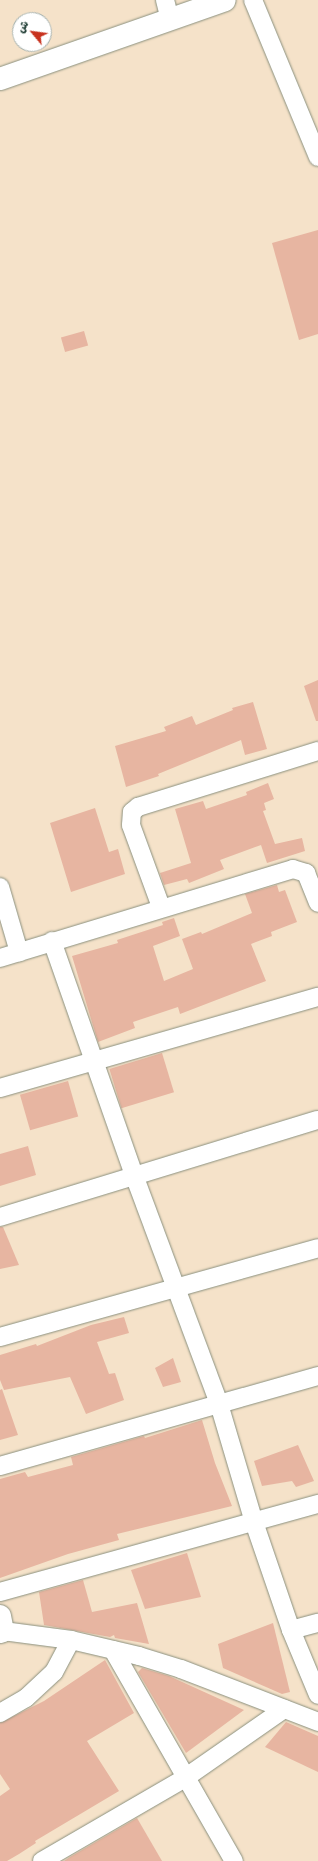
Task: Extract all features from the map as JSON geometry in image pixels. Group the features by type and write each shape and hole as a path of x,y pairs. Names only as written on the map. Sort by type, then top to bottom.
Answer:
{"street":[{"path":"0,79 167,10 225,0"},
{"path":"253,0 318,157"},
{"path":"161,907 131,825 132,812 138,807 318,751"},
{"path":"0,958 161,907 293,869 306,873 318,903"},
{"path":"0,887 19,952"},
{"path":"52,941 134,1175 219,1404 254,1522 292,1630 318,1695"},
{"path":"0,1088 318,997"},
{"path":"0,1217 318,1120"},
{"path":"0,1338 318,1248"},
{"path":"0,1466 318,1376"},
{"path":"0,1592 318,1504"},
{"path":"292,1630 318,1623"},
{"path":"1,1626 113,1650 181,1669 318,1722"},
{"path":"0,1713 26,1698 54,1672 71,1640"},
{"path":"113,1650 185,1778 234,1861"},
{"path":"42,1861 185,1778 284,1709"}],"building":[{"path":"318,230 318,334 299,340 272,243"},
{"path":"84,331 88,345 65,352 61,338"},
{"path":"318,680 318,721 316,721 304,686"},
{"path":"253,702 267,749 245,755 241,740 158,774 159,776 126,787 115,746 166,731 164,727 192,716 196,725 233,710 232,708"},
{"path":"268,783 274,799 264,803 266,810 263,811 275,844 302,838 305,851 267,863 261,845 220,860 224,869 189,883 187,879 164,885 160,873 191,863 175,809 203,801 206,809 247,795 246,792"},
{"path":"95,808 109,852 118,849 125,874 71,892 50,823"},
{"path":"277,885 279,892 285,890 297,922 271,932 272,936 251,944 266,981 180,1014 178,1007 133,1022 135,1028 98,1042 72,956 118,943 117,940 163,925 162,922 174,918 180,936 153,946 164,981 193,969 182,939 201,932 202,934 252,913 245,894"},
{"path":"162,1053 174,1092 121,1108 109,1069"},
{"path":"68,1081 78,1117 30,1130 20,1095"},
{"path":"28,1146 36,1175 0,1186 0,1154"},
{"path":"0,1227 3,1227 19,1265 0,1269"},
{"path":"124,1317 129,1333 97,1342 109,1374 115,1373 124,1400 86,1414 70,1377 4,1390 0,1380 0,1355 36,1344 37,1346 91,1325"},
{"path":"173,1358 181,1382 163,1387 155,1368"},
{"path":"2,1389 18,1435 0,1440 0,1390"},
{"path":"202,1420 215,1463 232,1506 117,1534 119,1540 68,1554 0,1578 0,1479 25,1472 28,1477 73,1465 71,1457 144,1436 145,1438"},
{"path":"298,1445 314,1481 296,1487 292,1481 262,1486 254,1461"},
{"path":"187,1553 201,1597 145,1609 131,1570"},
{"path":"83,1580 92,1612 137,1603 149,1644 115,1638 114,1635 110,1637 44,1625 39,1592"},
{"path":"273,1623 290,1692 282,1694 223,1668 218,1644"},
{"path":"105,1660 134,1713 87,1741 119,1791 35,1841 36,1843 19,1854 7,1861 0,1861 0,1796 10,1789 0,1774 0,1723 44,1701"},
{"path":"142,1668 169,1676 244,1710 186,1753 138,1672"},
{"path":"286,1722 318,1736 318,1772 265,1747"},
{"path":"137,1818 162,1861 64,1861 70,1857"}]}
